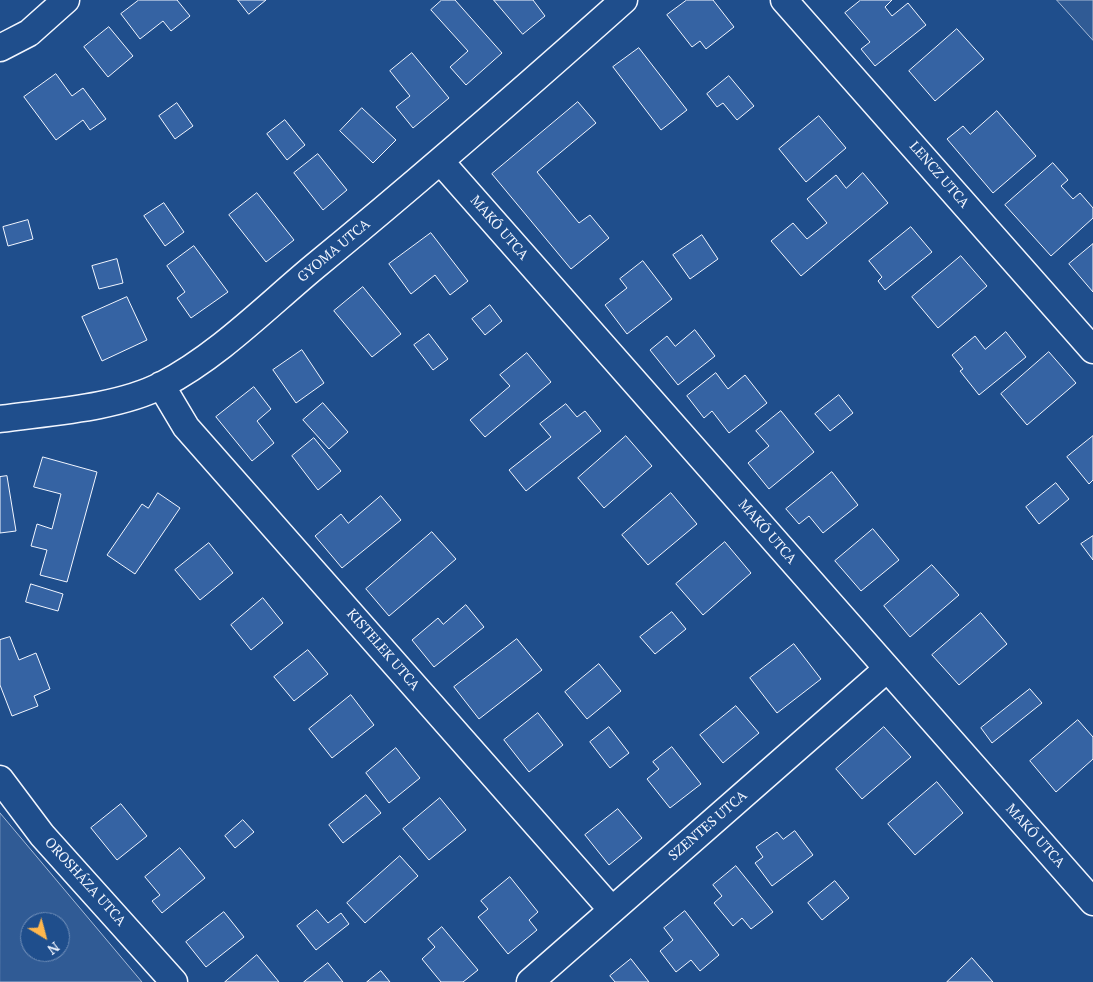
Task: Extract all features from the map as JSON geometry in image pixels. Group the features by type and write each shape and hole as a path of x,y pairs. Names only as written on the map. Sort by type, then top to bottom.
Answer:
{"street":[{"path":"0,48 29,33 66,0"},
{"name":"GYOMA UTCA","path":"0,419 91,406 137,395 162,385 206,356 441,162 624,0"},
{"name":"LENCZ UTCA","path":"784,0 1093,350"},
{"name":"MAKÓ UTCA","path":"441,162 1093,902"},
{"name":"KISTELEK UTCA","path":"162,385 186,427 612,910"},
{"name":"SZENTES UTCA","path":"530,982 887,669"},
{"name":"OROSHÁZA UTCA","path":"0,779 42,835 174,982"}],"shaded area":[{"path":"1057,0 1093,0 1093,40"},
{"path":"0,813 142,982 0,982"}],"building":[{"path":"139,0 177,0 190,16 171,31 163,21 140,39 121,14"},
{"path":"238,0 266,0 249,14"},
{"path":"442,0 455,0 502,53 466,85 450,67 468,51 431,10"},
{"path":"494,0 533,0 545,16 523,34"},
{"path":"687,0 713,0 734,27 706,49 700,41 692,47 667,15"},
{"path":"861,0 892,0 885,7 892,16 908,3 926,25 875,66 861,49 870,42 845,13"},
{"path":"109,27 133,56 108,77 84,47"},
{"path":"957,29 984,59 935,101 909,71"},
{"path":"639,48 687,110 661,130 613,67"},
{"path":"412,53 449,98 413,128 396,107 410,96 390,71"},
{"path":"56,74 72,96 83,88 106,119 90,130 83,120 56,140 24,97"},
{"path":"729,76 754,106 737,120 723,103 717,107 707,94"},
{"path":"578,102 596,123 537,172 579,223 590,215 609,238 571,269 492,174"},
{"path":"177,103 193,126 175,139 159,116"},
{"path":"362,108 396,140 373,163 340,131"},
{"path":"997,111 1036,156 993,193 947,139 963,126 970,134"},
{"path":"819,116 846,148 806,182 779,149"},
{"path":"285,120 305,145 287,160 267,134"},
{"path":"318,154 347,190 323,210 294,173"},
{"path":"1053,163 1068,180 1061,186 1073,199 1080,193 1093,208 1093,218 1051,256 1005,205"},
{"path":"863,173 888,203 801,276 771,241 793,223 807,239 827,223 807,199 836,175 846,188"},
{"path":"257,193 294,240 266,262 229,215"},
{"path":"164,203 184,232 165,246 144,216"},
{"path":"28,220 33,239 8,246 3,227"},
{"path":"911,227 932,252 885,290 878,281 882,277 869,261"},
{"path":"431,233 468,281 450,295 435,275 411,294 389,264"},
{"path":"702,235 718,259 690,279 673,255"},
{"path":"1093,244 1093,292 1069,264"},
{"path":"194,246 228,292 191,318 177,298 185,292 167,266"},
{"path":"961,256 987,286 938,328 912,297"},
{"path":"117,259 123,283 99,289 92,266"},
{"path":"643,261 672,299 627,334 605,305 627,288 620,279"},
{"path":"363,287 401,334 372,357 334,311"},
{"path":"127,297 147,340 102,361 82,317"},
{"path":"490,305 502,321 485,335 472,319"},
{"path":"695,330 715,356 678,385 650,350 667,336 675,346"},
{"path":"1006,332 1026,357 979,395 960,371 963,369 952,355 975,336 985,349"},
{"path":"429,334 448,359 433,370 414,345"},
{"path":"302,350 324,383 296,403 273,370"},
{"path":"1049,352 1076,383 1027,425 1001,394"},
{"path":"527,353 551,382 485,437 470,420 510,386 500,375"},
{"path":"716,373 728,389 745,375 767,403 729,433 712,411 704,418 687,396"},
{"path":"254,387 271,409 257,421 274,443 252,461 216,417"},
{"path":"839,395 853,413 830,431 815,414"},
{"path":"323,403 348,432 329,449 303,420"},
{"path":"566,404 577,417 585,411 601,431 526,491 509,470 551,437 540,424"},
{"path":"781,411 814,452 769,489 748,463 769,446 756,431"},
{"path":"626,436 652,466 604,508 578,478"},
{"path":"1093,436 1093,480 1089,484 1067,457"},
{"path":"314,438 341,471 318,490 292,456"},
{"path":"43,457 97,472 67,582 40,575 47,550 31,546 37,524 52,529 61,494 34,487"},
{"path":"832,472 858,505 823,533 809,516 799,524 786,509"},
{"path":"7,476 16,531 0,533 0,477"},
{"path":"1056,483 1069,499 1039,524 1026,507"},
{"path":"158,493 180,508 135,574 107,555 142,504 148,508"},
{"path":"671,493 697,524 648,565 622,535"},
{"path":"381,496 401,520 342,568 315,536 341,514 348,523"},
{"path":"873,529 899,560 861,591 835,561"},
{"path":"432,532 456,559 389,616 366,589"},
{"path":"1093,536 1093,560 1081,544"},
{"path":"725,542 751,573 703,615 676,584"},
{"path":"209,543 233,573 200,600 175,570"},
{"path":"932,565 959,595 910,637 884,606"},
{"path":"31,584 63,594 58,611 26,602"},
{"path":"263,598 283,623 251,650 231,625"},
{"path":"466,605 484,627 434,667 412,640 438,618 443,624"},
{"path":"672,612 686,629 655,654 640,637"},
{"path":"981,613 1007,644 959,685 932,655"},
{"path":"10,637 19,660 36,653 50,689 34,696 38,706 12,716 0,685 0,640"},
{"path":"517,639 542,670 479,719 454,687"},
{"path":"794,644 821,679 777,713 750,678"},
{"path":"308,650 328,674 294,701 274,677"},
{"path":"599,664 621,691 587,719 565,692"},
{"path":"1030,689 1042,703 992,743 981,728"},
{"path":"351,695 374,725 332,758 309,729"},
{"path":"736,706 759,733 723,763 700,735"},
{"path":"538,713 563,745 529,772 504,740"},
{"path":"1078,720 1093,737 1093,759 1056,792 1030,761"},
{"path":"609,727 629,753 610,768 590,742"},
{"path":"884,727 911,757 862,799 836,769"},
{"path":"672,747 701,784 670,808 647,779 659,769 653,762"},
{"path":"396,748 420,778 389,803 366,773"},
{"path":"937,782 963,813 915,855 888,824"},
{"path":"366,795 381,813 343,843 329,825"},
{"path":"440,798 466,830 429,860 403,829"},
{"path":"121,804 147,836 117,860 91,828"},
{"path":"618,809 642,838 609,865 585,835"},
{"path":"243,820 254,832 235,848 225,836"},
{"path":"795,831 813,855 772,886 755,863 763,857 756,847 777,832 783,839"},
{"path":"180,848 205,878 162,913 152,901 160,895 145,877"},
{"path":"400,856 418,876 365,923 347,903"},
{"path":"736,866 773,912 751,929 742,918 733,926 714,903 722,896 713,885"},
{"path":"510,877 538,912 529,920 537,930 508,954 478,917 488,909 481,901"},
{"path":"835,881 849,898 822,920 808,903"},
{"path":"317,910 328,923 341,913 349,924 316,950 297,926"},
{"path":"685,911 719,955 700,971 691,960 676,972 660,951 673,940 664,928"},
{"path":"224,912 244,937 206,967 186,942"},
{"path":"442,927 478,970 463,982 441,982 422,959 435,947 428,939"},
{"path":"257,955 279,982 225,982"},
{"path":"972,958 993,982 947,982"},
{"path":"631,959 649,982 615,982 610,976"},
{"path":"328,963 343,982 304,982"},
{"path":"381,971 390,982 367,982"}]}
